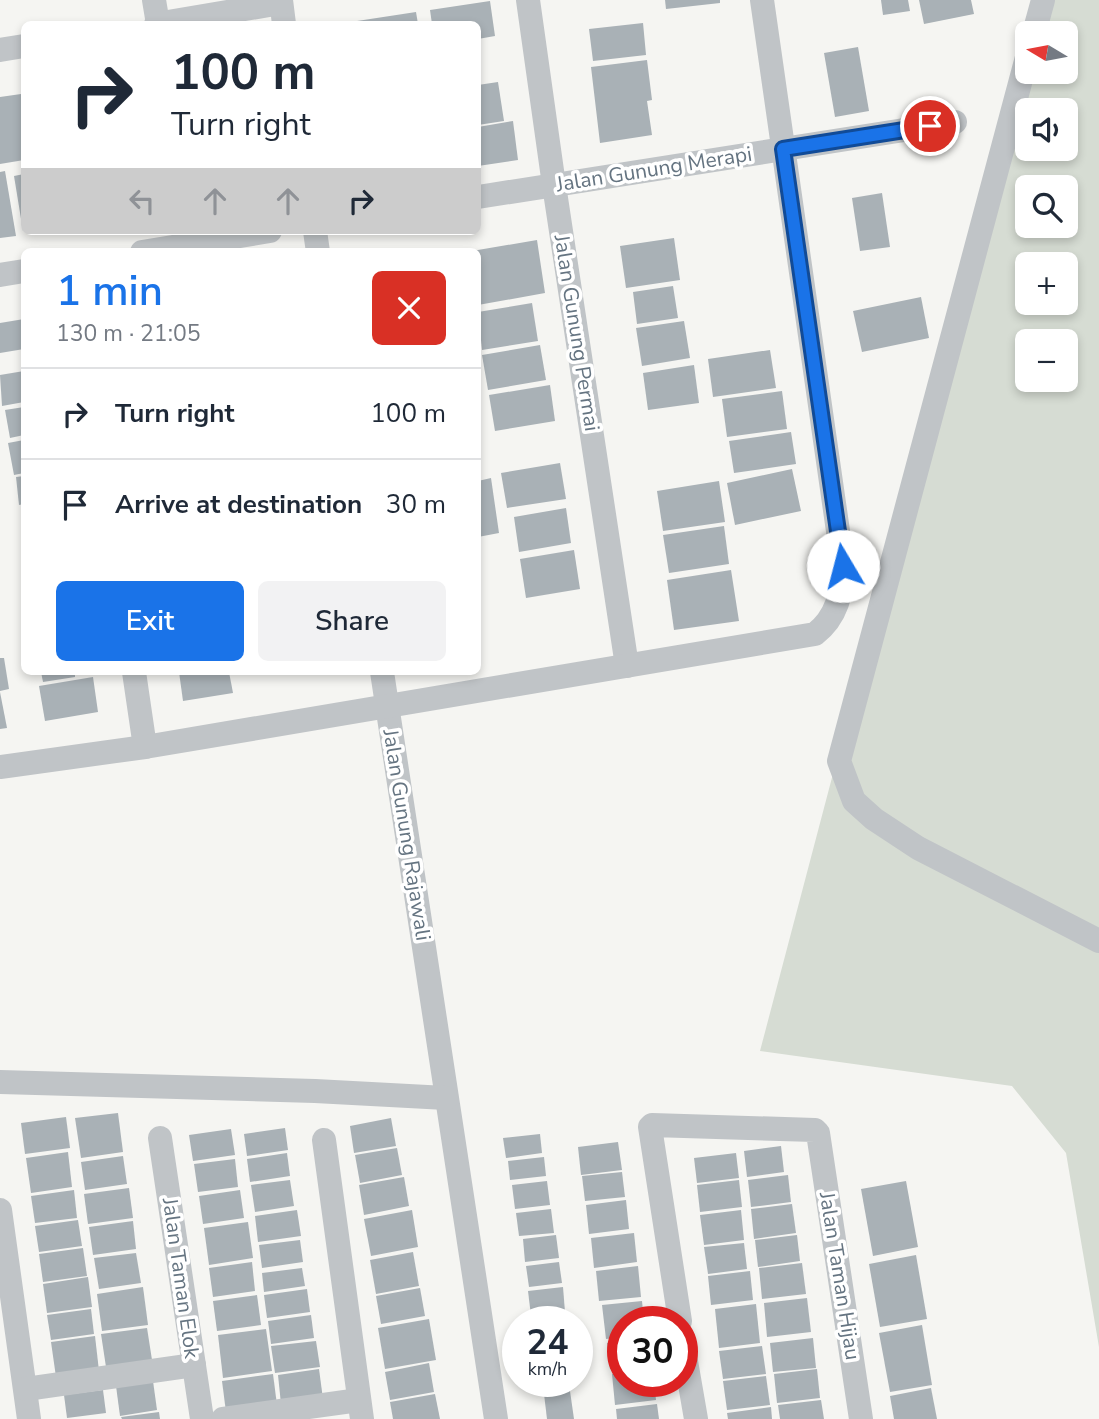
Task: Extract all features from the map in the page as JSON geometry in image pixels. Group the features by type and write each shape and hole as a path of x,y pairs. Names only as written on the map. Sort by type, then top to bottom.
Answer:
{"street":[{"path":"154,0 157,21"},
{"name":"Jalan Gunung Permai","path":"528,0 627,666"},
{"path":"0,767 145,747 815,634 828,624 842,587 843,566 762,0"},
{"path":"1037,21 1043,0"},
{"path":"182,21 282,9"},
{"path":"0,50 21,46"},
{"path":"1020,84 839,761 854,801 874,819 918,848 1099,941"},
{"name":"Jalan Gunung Merapi","path":"481,197 955,122"},
{"path":"166,248 246,235"},
{"path":"0,275 21,272"},
{"path":"134,675 145,747"},
{"name":"Jalan Gunung Rajawali","path":"382,675 496,1419"},
{"path":"0,1082 316,1091 445,1087"},
{"name":"Jalan Taman Hijau","path":"678,1306 649,1130 652,1125 806,1129 818,1133 861,1419"},
{"name":"Jalan Taman Elok","path":"160,1138 202,1419"},
{"path":"223,1419 361,1410 324,1140"},
{"path":"0,1210 29,1419"},
{"path":"26,1389 194,1366"},
{"path":"692,1397 696,1419"}],"shaded area":[{"path":"1037,0 1099,0 1099,1347 1066,1153 1012,1086 760,1051 1015,83 1078,84 1078,21 1031,21"}],"building":[{"path":"665,0 720,0 720,3 666,9"},
{"path":"881,0 908,0 910,11 883,15"},
{"path":"919,0 971,0 974,14 924,24"},
{"path":"490,1 495,36 481,38 481,21 432,21 430,10"},
{"path":"416,12 418,21 357,21"},
{"path":"643,23 646,55 593,61 589,29"},
{"path":"858,47 869,111 835,117 824,53"},
{"path":"647,60 652,100 647,101 652,135 600,143 591,67"},
{"path":"498,82 504,121 481,125 481,85"},
{"path":"21,94 21,160 0,164 0,97"},
{"path":"513,121 518,160 481,166 481,126"},
{"path":"5,171 16,236 0,238 0,172"},
{"path":"21,175 21,219 14,176"},
{"path":"882,193 890,247 860,251 852,198"},
{"path":"674,238 680,280 626,288 620,246"},
{"path":"537,240 545,293 481,304 481,249"},
{"path":"673,286 678,318 637,324 633,292"},
{"path":"921,297 929,338 862,352 853,311"},
{"path":"532,303 538,341 482,350 481,312"},
{"path":"21,320 21,350 0,353 0,323"},
{"path":"684,321 690,358 642,366 636,328"},
{"path":"540,345 546,380 488,390 482,355"},
{"path":"770,350 776,388 713,397 708,359"},
{"path":"694,365 699,403 648,410 643,373"},
{"path":"21,372 21,403 2,406 0,375"},
{"path":"550,385 555,421 495,431 489,395"},
{"path":"782,391 787,429 727,437 722,399"},
{"path":"21,407 21,436 10,438 5,410"},
{"path":"791,432 796,464 734,473 729,441"},
{"path":"21,441 21,474 14,475 8,443"},
{"path":"560,463 566,499 507,508 501,473"},
{"path":"792,469 801,511 735,525 727,483"},
{"path":"21,476 19,505 16,477"},
{"path":"491,478 499,533 481,536 481,480"},
{"path":"719,481 725,522 663,531 657,491"},
{"path":"566,508 571,543 519,552 514,517"},
{"path":"724,526 729,564 669,573 663,535"},
{"path":"574,550 580,589 526,598 520,559"},
{"path":"731,570 739,621 674,630 667,580"},
{"path":"0,658 4,658 9,689 0,691"},
{"path":"42,675 75,675 75,677 43,682"},
{"path":"179,675 230,675 233,693 183,701"},
{"path":"93,677 98,712 45,721 39,686"},
{"path":"0,692 7,728 0,729"},
{"path":"118,1113 123,1152 81,1158 75,1118"},
{"path":"66,1117 70,1148 25,1154 21,1123"},
{"path":"391,1118 396,1146 354,1153 350,1126"},
{"path":"285,1128 288,1150 247,1156 244,1134"},
{"path":"231,1129 235,1155 193,1161 189,1135"},
{"path":"540,1134 542,1153 506,1158 503,1138"},
{"path":"618,1142 622,1170 581,1175 578,1147"},
{"path":"781,1146 784,1172 747,1177 744,1151"},
{"path":"397,1148 402,1175 360,1183 355,1155"},
{"path":"68,1152 72,1187 31,1193 26,1158"},
{"path":"287,1153 290,1176 250,1182 247,1159"},
{"path":"736,1153 739,1178 697,1183 694,1158"},
{"path":"123,1156 127,1184 85,1190 81,1162"},
{"path":"544,1157 546,1176 510,1180 508,1161"},
{"path":"235,1159 238,1187 198,1192 194,1164"},
{"path":"622,1172 625,1197 585,1201 582,1176"},
{"path":"788,1175 791,1202 751,1207 748,1180"},
{"path":"404,1177 409,1206 364,1215 359,1185"},
{"path":"290,1180 294,1206 255,1212 251,1185"},
{"path":"739,1180 742,1207 700,1212 697,1185"},
{"path":"547,1181 550,1205 515,1209 512,1185"},
{"path":"906,1181 918,1247 873,1256 861,1189"},
{"path":"129,1188 133,1218 88,1224 84,1194"},
{"path":"74,1190 77,1218 35,1223 31,1196"},
{"path":"240,1190 244,1218 203,1224 199,1196"},
{"path":"626,1200 629,1229 589,1234 586,1205"},
{"path":"792,1204 796,1233 754,1239 751,1209"},
{"path":"551,1209 554,1233 519,1236 516,1213"},
{"path":"297,1210 301,1236 258,1242 255,1216"},
{"path":"412,1210 418,1247 371,1256 364,1219"},
{"path":"741,1210 744,1240 704,1245 700,1215"},
{"path":"78,1220 82,1246 39,1252 35,1226"},
{"path":"133,1221 136,1249 93,1255 89,1227"},
{"path":"248,1222 253,1258 209,1265 204,1228"},
{"path":"634,1233 637,1262 594,1268 591,1238"},
{"path":"556,1235 559,1258 525,1262 523,1239"},
{"path":"797,1235 800,1261 758,1267 755,1240"},
{"path":"300,1240 303,1262 262,1268 259,1245"},
{"path":"744,1243 747,1269 708,1274 704,1247"},
{"path":"83,1248 87,1276 43,1282 39,1254"},
{"path":"413,1252 419,1286 376,1294 370,1260"},
{"path":"136,1253 141,1283 99,1289 94,1258"},
{"path":"916,1255 927,1319 880,1327 869,1264"},
{"path":"252,1262 255,1291 213,1297 209,1268"},
{"path":"559,1262 562,1283 529,1287 526,1266"},
{"path":"802,1263 806,1294 762,1299 759,1268"},
{"path":"638,1266 641,1297 599,1301 596,1271"},
{"path":"302,1268 305,1286 264,1292 262,1273"},
{"path":"750,1271 753,1300 711,1305 708,1276"},
{"path":"88,1277 92,1307 47,1313 43,1284"},
{"path":"143,1287 148,1325 102,1331 97,1294"},
{"path":"563,1287 565,1306 530,1306 528,1291"},
{"path":"420,1288 425,1316 381,1324 376,1296"},
{"path":"307,1289 310,1312 267,1318 264,1295"},
{"path":"257,1295 261,1325 217,1331 213,1301"},
{"path":"807,1298 811,1332 767,1337 764,1303"},
{"path":"642,1301 642,1306 607,1306 606,1339 602,1305"},
{"path":"756,1304 760,1343 719,1348 715,1309"},
{"path":"91,1309 94,1334 51,1340 47,1315"},
{"path":"311,1315 314,1338 271,1344 268,1321"},
{"path":"429,1319 436,1360 385,1369 378,1328"},
{"path":"922,1325 932,1385 890,1392 879,1333"},
{"path":"147,1328 152,1360 106,1367 101,1334"},
{"path":"266,1329 272,1371 223,1378 218,1335"},
{"path":"95,1336 99,1371 56,1377 51,1342"},
{"path":"813,1338 816,1368 773,1372 770,1343"},
{"path":"316,1341 320,1367 275,1373 271,1346"},
{"path":"762,1346 766,1374 723,1379 719,1351"},
{"path":"429,1363 434,1392 390,1400 385,1372"},
{"path":"319,1369 323,1399 281,1404 278,1375"},
{"path":"817,1369 820,1398 777,1403 774,1374"},
{"path":"273,1374 277,1405 226,1412 222,1381"},
{"path":"766,1376 770,1405 727,1410 723,1381"},
{"path":"153,1381 157,1410 120,1416 116,1386"},
{"path":"931,1388 937,1419 894,1419 890,1396"},
{"path":"103,1390 106,1413 67,1418 64,1395"},
{"path":"435,1394 440,1419 393,1419 390,1402"},
{"path":"544,1397 571,1397 574,1419 547,1419"},
{"path":"614,1397 656,1397 656,1400 615,1405"},
{"path":"821,1400 824,1419 780,1419 778,1405"},
{"path":"657,1404 659,1419 617,1419 616,1409"},
{"path":"771,1407 772,1419 728,1419 727,1413"},
{"path":"159,1412 160,1419 121,1417"}],"route":[{"path":"843,566 783,149 930,126"}]}
